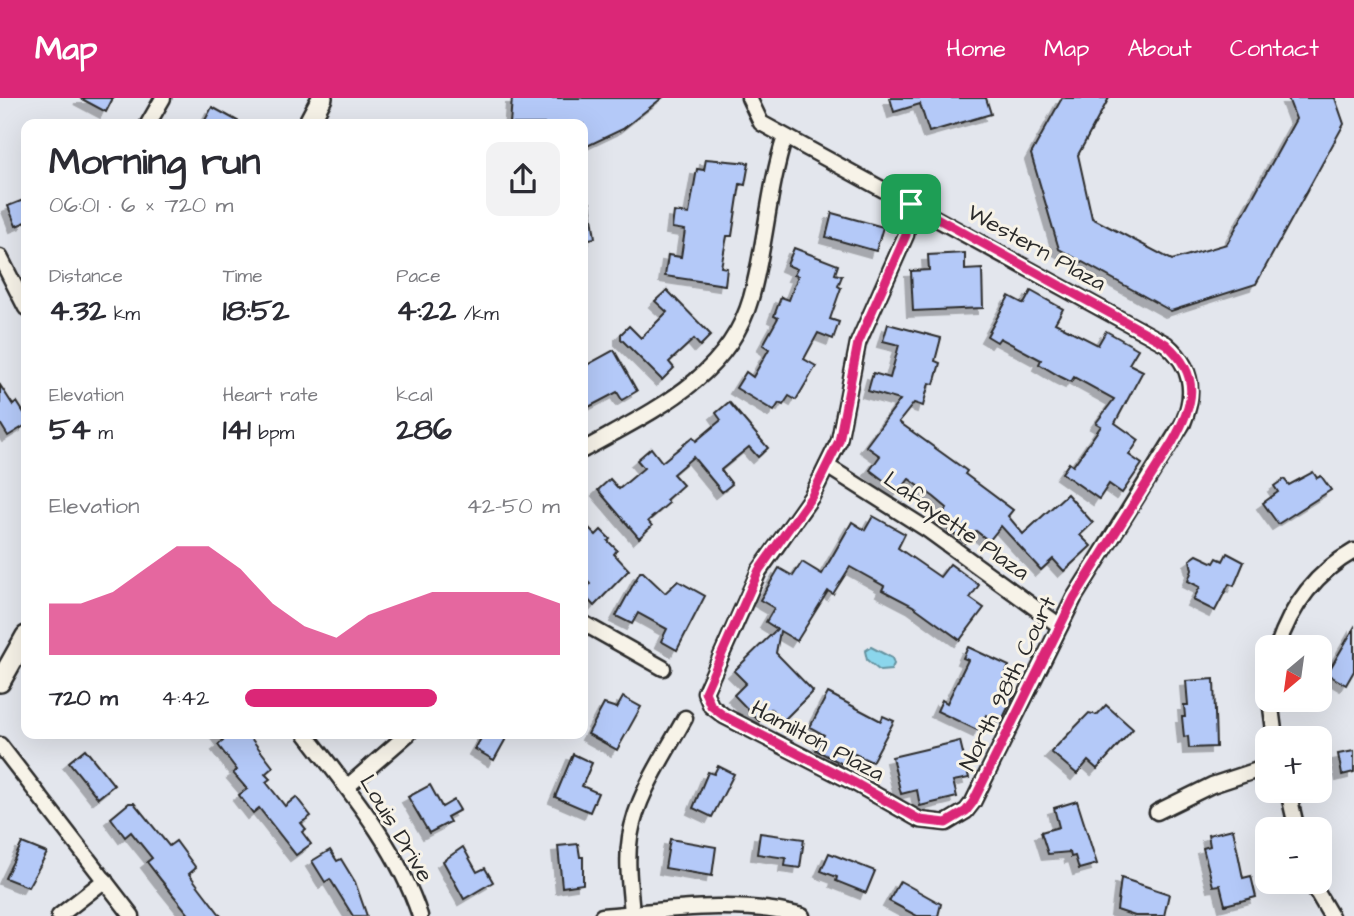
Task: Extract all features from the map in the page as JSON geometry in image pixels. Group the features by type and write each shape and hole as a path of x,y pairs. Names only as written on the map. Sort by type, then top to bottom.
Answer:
{"street":[{"path":"151,119 163,98"},
{"path":"311,119 322,98"},
{"name":"Western Plaza","path":"749,98 761,124 1166,344 1183,362 1190,379"},
{"path":"588,447 685,390 710,369 730,345 752,298 775,168 785,137"},
{"path":"827,466 839,441 858,343 906,235 911,204"},
{"path":"0,257 21,294"},
{"name":"North 98th Court","path":"955,819 973,802 1060,626 1094,564 1183,423 1192,396 1190,379"},
{"name":"Lafayette Plaza","path":"827,466 928,530 1060,626"},
{"name":"Hamilton Plaza","path":"827,466 812,496 759,570 705,696 724,716 853,782 920,820 933,824 955,819"},
{"path":"1282,635 1290,615 1312,584 1354,551"},
{"path":"588,626 663,668"},
{"path":"0,682 21,645"},
{"path":"632,914 628,854 633,823 646,791 685,718"},
{"name":"Louis Drive","path":"310,739 346,787 396,863 420,916"},
{"path":"346,787 402,739"},
{"path":"0,745 132,916"},
{"path":"1157,812 1212,785 1255,771"},
{"path":"59,916 105,880"},
{"path":"1318,894 1331,916"},
{"path":"602,916 729,906 765,908 802,916"}],"water":[{"path":"871,647 892,658 894,664 891,670 880,671 867,660 865,651"}],"building":[{"path":"80,98 113,98 106,112"},
{"path":"512,98 662,98 623,129 588,146 588,119 510,119"},
{"path":"890,98 986,98 991,114 929,132 920,104 894,112"},
{"path":"1062,98 1109,98 1078,155 1092,218 1172,260 1227,244 1296,119 1288,98 1335,98 1344,124 1256,284 1171,311 1059,249 1031,154"},
{"path":"212,107 234,119 206,119"},
{"path":"706,159 749,163 745,185 740,184 732,236 727,236 721,267 727,268 725,285 665,276 668,255 681,257 685,230 672,228 674,212 689,214 697,169 704,170"},
{"path":"21,201 21,224 16,226 8,206"},
{"path":"588,203 590,203 595,238 588,239"},
{"path":"832,213 883,227 876,251 826,237"},
{"path":"794,248 838,265 835,274 842,276 838,286 841,288 830,319 839,322 833,339 818,333 804,359 816,366 796,400 789,396 783,405 779,403 774,411 736,388 746,372 753,377 769,349 763,345 778,318 774,316 781,297 789,300 798,276 794,275 797,269 787,265"},
{"path":"965,253 965,270 982,269 983,308 913,311 911,271 929,270 928,255"},
{"path":"667,290 711,335 700,346 694,339 669,362 674,368 662,380 621,339 621,334 629,326 641,338 667,312 655,301"},
{"path":"1031,291 1063,309 1055,323 1098,345 1106,331 1138,349 1129,364 1143,371 1115,423 1139,440 1129,455 1142,464 1122,493 1109,484 1099,499 1062,473 1069,463 1073,466 1101,426 1096,423 1114,399 1074,377 1071,382 1061,377 1039,364 1041,360 1000,338 997,342 987,336 1009,296 1024,304"},
{"path":"888,324 941,338 935,361 940,363 934,384 929,383 923,406 914,403 899,422 967,471 965,474 1013,510 1008,516 1023,534 1067,494 1093,523 1080,535 1091,546 1064,571 1053,559 1041,570 1001,526 989,541 976,531 966,543 937,521 947,508 934,497 909,479 899,492 870,470 880,456 866,446 900,400 868,391 873,373 890,378 899,345 883,341"},
{"path":"614,350 637,391 622,400 617,392 588,407 588,364"},
{"path":"0,385 13,405 17,402 21,408 21,428 8,436 0,423"},
{"path":"729,402 768,448 758,457 749,447 721,470 732,484 722,492 693,457 673,474 683,485 666,500 669,503 648,521 652,526 639,538 598,490 610,479 619,489 644,468 637,460 651,448 662,462 693,437 696,441 721,420 716,413"},
{"path":"1313,472 1317,478 1321,476 1331,490 1278,524 1263,503 1278,492 1274,486 1284,479 1289,485"},
{"path":"873,516 905,534 898,548 940,577 950,564 979,585 970,598 984,608 960,640 913,606 882,590 884,586 850,567 833,594 828,591 797,641 780,631 776,653 813,691 783,721 771,709 759,721 734,695 746,683 734,671 777,629 766,622 774,608 760,600 779,568 793,576 802,562 822,574 852,522 865,530"},
{"path":"588,527 596,535 601,530 610,539 608,541 617,550 614,554 629,570 594,606 588,599"},
{"path":"1227,553 1244,562 1234,586 1229,584 1215,611 1193,600 1200,587 1188,581 1192,570 1190,560 1197,555 1214,563 1217,558 1223,561"},
{"path":"640,572 665,593 678,581 705,596 677,650 661,641 667,629 638,613 632,624 616,616"},
{"path":"1354,628 1354,671 1346,685 1332,677 1332,665"},
{"path":"968,647 1009,666 1002,682 1017,689 1001,722 986,715 979,731 937,711 942,700 947,703 968,660 963,658"},
{"path":"1214,679 1216,747 1189,748 1188,736 1184,737 1182,717 1185,717 1184,705 1188,705 1186,681"},
{"path":"828,693 881,721 883,716 894,721 872,762 855,754 848,767 816,750 824,735 810,727"},
{"path":"623,697 641,707 617,750 588,734 604,704 617,708"},
{"path":"1106,705 1133,729 1097,769 1088,761 1077,774 1051,752 1089,713 1097,715"},
{"path":"222,739 252,739 273,767 265,774 270,779 266,782 285,806 296,797 311,816 301,823 306,829 302,832 311,844 296,855 259,808 253,813 239,795 247,789 233,773 237,770 218,745 223,741"},
{"path":"481,739 506,739 494,760 475,749"},
{"path":"960,741 969,778 953,781 957,797 920,806 917,790 901,794 892,757"},
{"path":"85,749 114,785 98,798 69,762"},
{"path":"1354,751 1354,772 1342,775 1338,754"},
{"path":"573,754 592,763 582,786 598,793 590,812 555,797"},
{"path":"718,766 734,774 712,817 693,808 708,772 714,774"},
{"path":"430,785 442,807 454,800 460,810 447,817 450,822 429,833 408,797"},
{"path":"1077,801 1097,864 1079,869 1075,856 1071,857 1070,852 1048,854 1041,832 1059,827 1054,808"},
{"path":"129,803 134,803 169,846 176,841 196,868 189,874 221,916 190,916 147,862 152,858 131,832 125,837 111,818"},
{"path":"1233,829 1243,878 1251,876 1256,897 1225,905 1220,885 1213,886 1203,848 1210,846 1208,835"},
{"path":"760,833 804,839 800,868 785,866 786,858 757,854"},
{"path":"670,839 716,847 712,876 665,868"},
{"path":"22,843 47,853 28,887 5,878"},
{"path":"578,844 580,857 583,857 583,884 562,887 558,846"},
{"path":"463,847 477,872 485,868 493,882 464,899 443,861"},
{"path":"330,850 337,861 341,859 355,882 367,916 353,916 330,879 325,882 312,861"},
{"path":"829,853 875,871 866,893 836,881 837,877 821,871"},
{"path":"1121,878 1169,894 1164,916 1135,916 1117,910"},
{"path":"900,881 941,904 938,916 917,916 889,901"}],"route":[{"path":"911,204 1166,344 1183,362 1189,374 1192,396 1183,423 1172,443 1074,598 973,802 955,819 933,824 920,820 853,782 724,716 711,706 705,696 759,570 812,496 839,441 858,343 868,316 894,267 906,235 911,204"}]}
